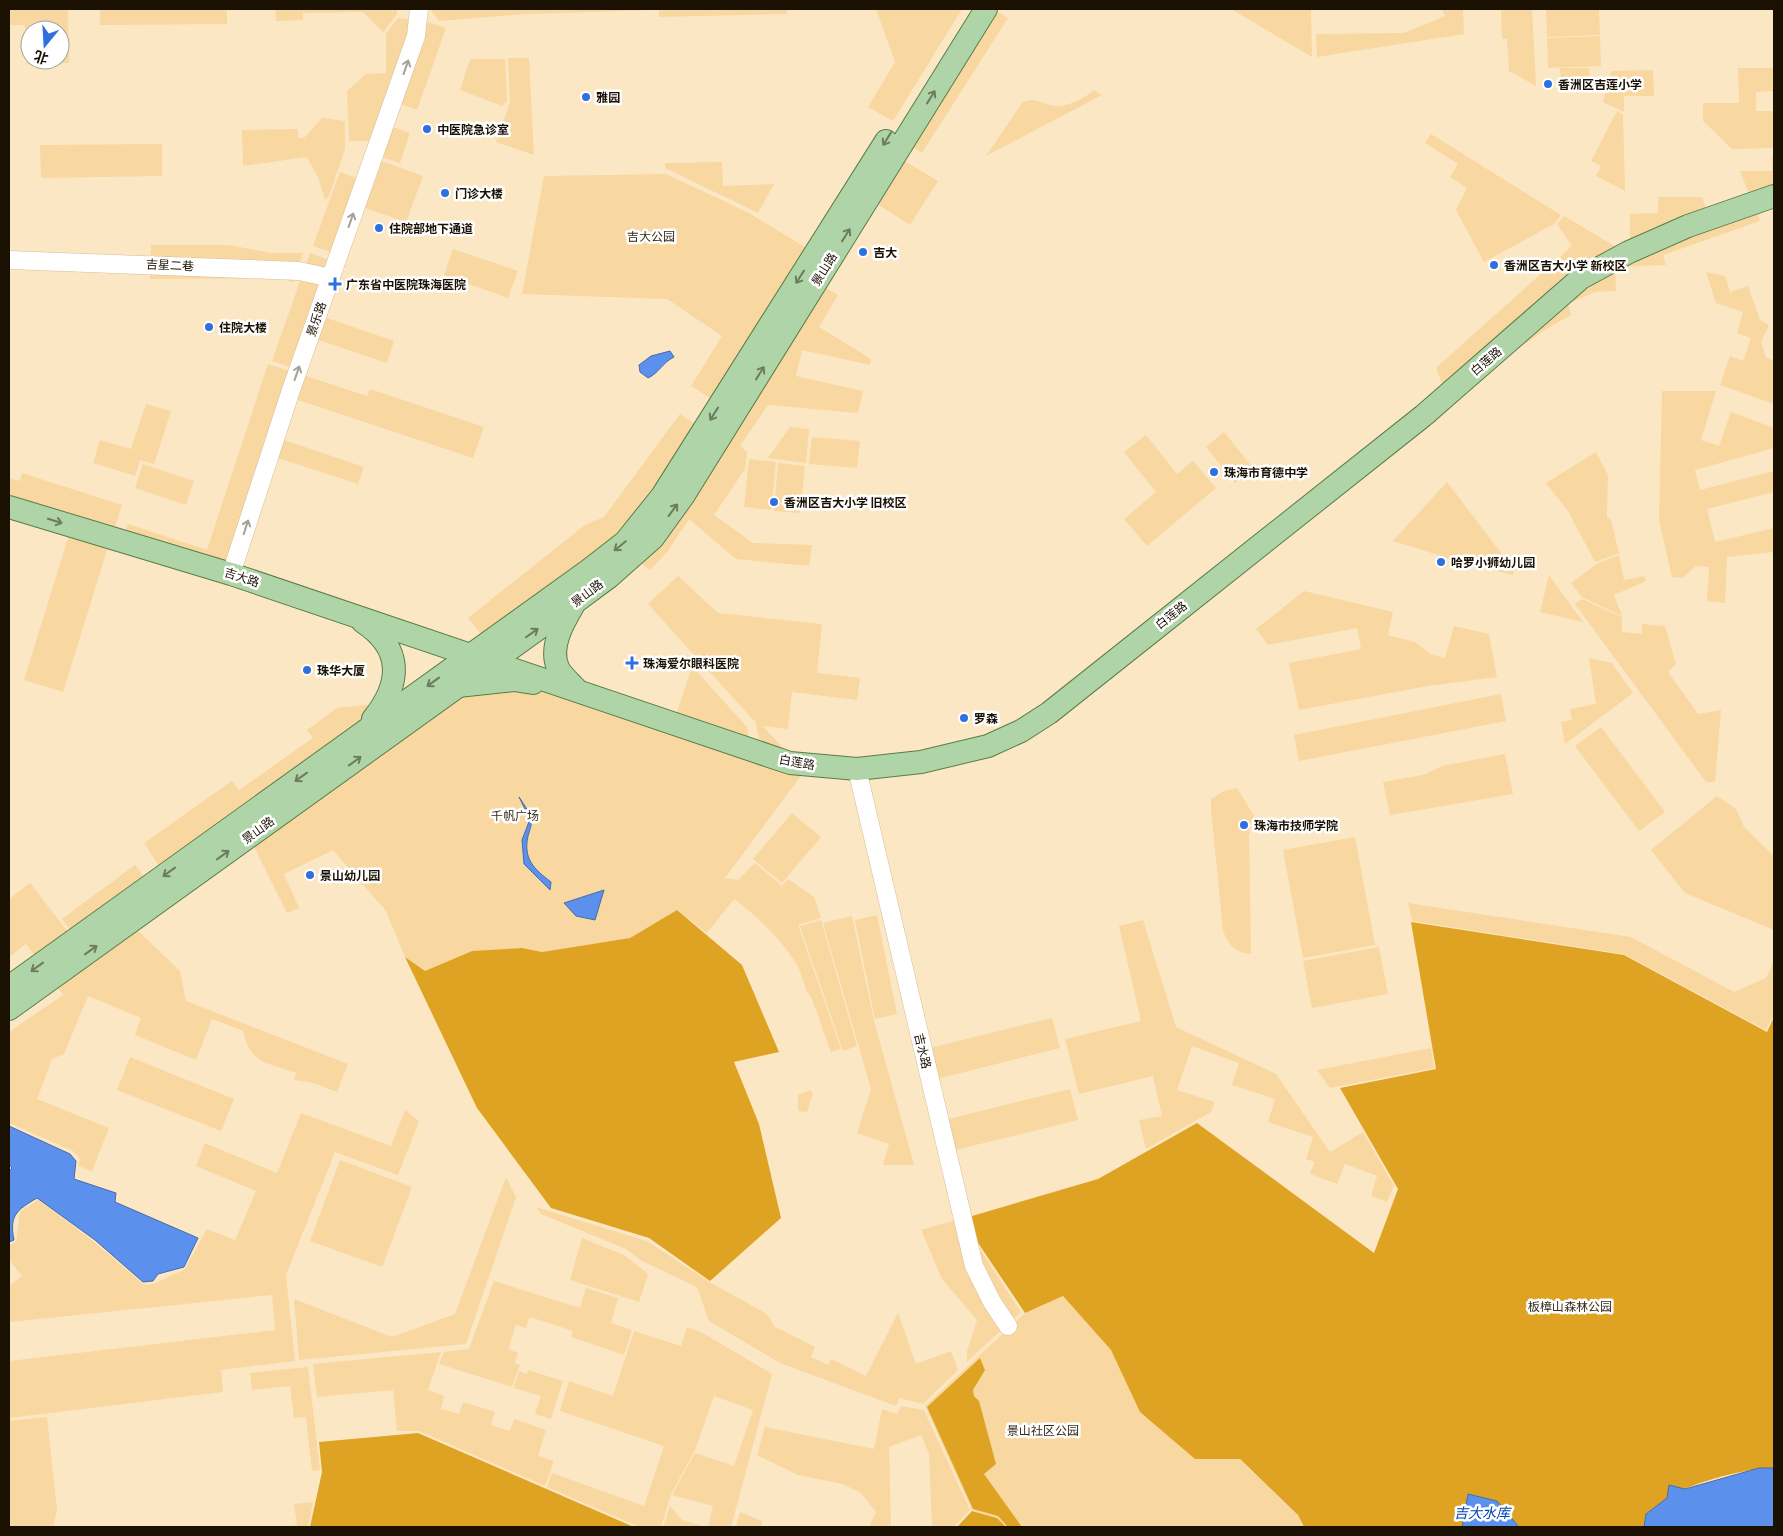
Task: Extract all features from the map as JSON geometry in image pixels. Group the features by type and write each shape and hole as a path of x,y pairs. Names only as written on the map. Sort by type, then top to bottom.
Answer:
{"main road":[{"name":"景山路","path":"9,1009 458,686 483,658 625,542 662,496 969,9"},
{"name":"景山路","path":"9,987 360,734 574,603 609,577 653,538 684,494 986,9"},
{"name":"白莲路","path":"483,658 790,763 857,769 922,762 988,746 1021,731 1049,713 1423,416 1581,278 1629,252 1688,226 1774,196"},
{"name":"吉大路","path":"9,507 231,574 483,658"},
{"path":"574,603 559,630 556,651 558,668 576,689"},
{"path":"347,612 367,625 385,641 391,652 394,665 390,694 360,734"},
{"path":"458,686 514,680 576,689"}],"street":[{"name":"景乐路","path":"231,574 282,415 416,36 419,9"},
{"name":"吉星二巷","path":"9,260 300,271 331,278"},
{"name":"吉水路","path":"857,769 974,1266 992,1302 1008,1326"}],"green space":[{"path":"9,9 68,10 68,20 20,20 20,25 9,25"},
{"path":"100,9 227,9 227,24 100,25"},
{"path":"275,9 397,9 397,14 383,32 363,12 303,13 303,20 276,21"},
{"path":"430,9 787,9 787,14 659,17 659,10 526,14 439,21"},
{"path":"876,9 962,9 893,121 868,107 895,62"},
{"path":"993,9 1008,18 922,153 907,143"},
{"path":"1231,9 1311,9 1312,57"},
{"path":"1442,9 1463,9 1464,34 1317,57 1316,34 1404,33 1445,16"},
{"path":"1501,9 1532,9 1536,86 1509,71 1507,39 1502,39"},
{"path":"1546,9 1599,9 1600,35 1547,37"},
{"path":"398,18 414,20 376,141 349,141 347,91 366,74 386,73 386,34"},
{"path":"422,20 446,28 417,110 396,102"},
{"path":"1600,36 1601,66 1548,68 1547,38"},
{"path":"508,58 529,58 534,155 496,142 510,102"},
{"path":"470,59 505,59 507,101 502,106 460,90"},
{"path":"1560,68 1589,68 1590,84 1561,84"},
{"path":"1738,68 1774,68 1774,91 1756,92 1756,111 1774,111 1774,148 1732,149 1703,121 1703,103 1739,103"},
{"path":"1653,70 1654,96 1624,96 1624,112 1603,102 1611,71"},
{"path":"1094,90 1102,95 986,156 1022,103 1032,100 1059,106 1078,101"},
{"path":"1617,111 1623,115 1625,191 1596,176 1601,166 1591,161"},
{"path":"322,118 345,121 345,149 329,196 325,200 318,177 307,157 243,166 242,130 298,129 298,138 304,138"},
{"path":"389,126 410,133 400,163 379,156"},
{"path":"1431,134 1561,215 1554,224 1484,262 1456,210 1467,188 1450,177 1458,164 1425,143"},
{"path":"162,144 162,176 41,178 40,145"},
{"path":"898,157 938,181 910,225 871,200"},
{"path":"1772,157 1774,157 1774,193 1752,201 1740,171 1772,171"},
{"path":"379,160 423,176 406,222 362,207"},
{"path":"722,162 723,186 774,184 758,213 665,168 665,163"},
{"path":"340,172 362,180 336,254 313,246"},
{"name":"吉大公园","path":"666,174 747,212 815,253 718,403 691,386 722,336 667,299 522,294 544,176"},
{"path":"1658,197 1702,197 1708,214 1630,247 1630,214 1658,213"},
{"path":"1756,205 1760,221 1663,255 1666,265 1615,267 1616,291 1595,292 1568,304 1571,315 1533,338 1498,365 1433,425 1426,415 1582,279"},
{"path":"1564,216 1623,251 1445,391 1436,368 1572,246 1557,224"},
{"path":"151,245 228,245 272,253 303,253 293,282 277,278 150,279"},
{"path":"453,249 518,271 508,298 444,275"},
{"path":"310,253 331,261 293,368 272,361"},
{"path":"1706,272 1725,276 1730,292 1748,286 1760,320 1769,325 1761,342 1766,357 1774,361 1774,404 1720,385 1730,356 1743,361 1751,338 1737,333 1743,312 1716,303"},
{"path":"818,283 838,295 819,327 871,359 870,365 802,350 796,376 863,391 858,413 768,405 740,446 747,452 745,469 714,515 753,543 812,545 809,566 736,559 689,519 668,551 650,570 633,558"},
{"path":"324,317 394,341 387,363 316,339"},
{"path":"268,364 293,372 228,569 123,537 128,524 207,550"},
{"path":"303,375 367,396 370,389 484,427 473,458 295,399"},
{"path":"1662,391 1716,391 1701,440 1719,446 1731,412 1774,428 1774,448 1695,470 1700,490 1774,471 1774,492 1707,509 1715,542 1774,528 1774,552 1727,557 1725,603 1707,601 1709,567 1696,566 1682,578 1672,577 1659,520"},
{"path":"146,404 171,411 154,464 140,460 135,476 93,463 100,440 131,449"},
{"path":"680,414 702,428 623,541 488,642 468,618 585,525 604,517"},
{"path":"790,427 809,429 806,463 768,458"},
{"path":"1224,432 1253,468 1235,483 1206,447"},
{"path":"1146,435 1177,474 1193,461 1216,488 1147,546 1124,519 1156,492 1124,452"},
{"path":"812,437 860,441 857,468 809,464"},
{"path":"281,439 364,467 358,484 275,457"},
{"path":"1596,452 1608,475 1607,517 1611,520 1619,553 1595,562 1568,511 1546,483"},
{"path":"749,459 776,462 771,510 744,507"},
{"path":"778,463 805,466 800,513 774,511"},
{"path":"143,464 194,481 186,505 135,488"},
{"path":"22,473 122,505 113,533 9,501 9,478 20,481"},
{"path":"1447,482 1514,570 1513,575 1464,563 1393,541"},
{"path":"69,535 108,547 63,692 24,680"},
{"path":"1619,555 1624,580 1644,576 1646,581 1614,595 1622,616 1582,597 1571,583 1598,563"},
{"path":"1549,575 1583,622 1540,612"},
{"path":"678,576 718,613 822,624 817,673 860,678 857,700 792,692 788,729 763,726 794,760 761,750 756,723 648,604"},
{"path":"1304,591 1393,612 1388,635 1415,642 1430,654 1445,658 1454,626 1489,634 1497,677 1428,686 1299,710 1289,663 1361,649 1357,628 1268,645 1256,629"},
{"path":"1582,599 1622,617 1622,632 1642,634 1642,624 1665,626 1676,664 1668,672 1698,714 1721,710 1715,782 1706,782 1575,604"},
{"path":"1589,658 1612,663 1633,693 1565,744 1561,722 1572,720 1570,709 1596,704"},
{"path":"692,666 747,727 751,747 675,719"},
{"name":"千帆广场","path":"515,680 809,765 725,878 738,880 755,863 782,886 788,879 814,897 821,918 798,925 841,1049 831,1052 812,999 790,954 768,928 734,899 707,933 677,910 630,938 542,952 522,948 472,951 425,971 405,957 386,911 333,850 284,874 299,908 287,913 250,839 455,690"},
{"path":"1501,694 1506,721 1299,761 1294,735"},
{"path":"376,704 357,732 163,872 144,843 232,781 239,790 313,738 307,730 337,708"},
{"path":"1601,727 1665,812 1639,831 1575,746"},
{"path":"1505,754 1513,794 1390,815 1383,782 1423,775 1442,766"},
{"path":"1237,788 1254,816 1250,824 1249,836 1251,954 1241,952 1233,947 1227,940 1223,930 1211,809 1211,799 1224,791"},
{"path":"1717,796 1736,809 1744,827 1774,856 1774,930 1685,893 1651,850"},
{"path":"792,813 821,837 782,883 753,859"},
{"path":"1355,837 1375,945 1303,958 1283,850"},
{"path":"135,865 147,881 74,935 62,919"},
{"path":"30,883 71,936 39,961 26,944 9,957 9,899"},
{"path":"1408,903 1631,937 1734,992 1766,978 1774,961 1774,1014 1766,1030 1624,954 1412,921"},
{"path":"677,910 742,965 779,1052 734,1062 759,1124 781,1218 710,1281 649,1238 551,1208 477,1108 405,957 425,971 472,951 522,948 542,952 630,938"},
{"path":"877,915 897,1014 875,1019 855,920"},
{"path":"852,916 874,1021 914,1165 883,1165 889,1144 857,1133 871,1089 823,923"},
{"path":"821,920 857,1046 843,1051 800,926"},
{"path":"1143,920 1176,1027 1276,1074 1330,1152 1363,1132 1394,1186 1387,1202 1371,1196 1377,1176 1345,1164 1337,1184 1310,1174 1315,1162 1306,1159 1313,1137 1268,1122 1275,1099 1232,1085 1239,1063 1192,1046 1177,1090 1215,1102 1211,1112 1146,1149 1139,1120 1162,1116 1153,1076 1079,1094 1065,1039 1141,1021 1119,926"},
{"name":"板樟山森林公园","path":"1411,922 1624,955 1767,1032 1774,1017 1774,1468 1764,1468 1729,1475 1680,1491 1664,1500 1646,1514 1644,1527 1519,1527 1497,1501 1468,1494 1462,1527 1304,1527 1298,1515 1240,1459 1195,1459 1140,1412 1111,1350 1063,1296 1025,1313 962,1219 1098,1179 1197,1123 1374,1253 1398,1189 1340,1088 1436,1069"},
{"path":"131,924 180,971 186,1001 348,1064 337,1092 310,1082 294,1080 296,1073 269,1064 256,1056 246,1042 243,1031 212,1019 196,1060 135,1035 141,1018 88,996 64,1054 52,1059 37,1099 109,1128 92,1171 78,1166 80,1159 73,1151 9,1123 9,1032 63,995 52,980"},
{"path":"1379,947 1388,994 1312,1008 1303,961"},
{"path":"1052,1018 1060,1048 933,1080 926,1049"},
{"path":"1431,1048 1434,1068 1330,1088 1317,1070"},
{"path":"130,1057 234,1099 221,1131 117,1090"},
{"path":"1070,1089 1078,1120 951,1151 944,1120"},
{"path":"810,1090 813,1093 807,1112 798,1111 798,1095"},
{"path":"405,1110 419,1121 398,1175 335,1152 286,1275 295,1361 221,1370 223,1392 9,1418 9,1361 275,1330 272,1295 9,1322 9,1286 22,1276 9,1260 9,1245 16,1242 20,1212 38,1200 93,1241 144,1285 154,1284 185,1269 207,1229 235,1240 256,1191 196,1166 205,1143 277,1173 301,1113 391,1146"},
{"path":"340,1160 412,1187 382,1267 310,1241"},
{"path":"506,1177 516,1197 466,1344 299,1360 294,1299 392,1337 455,1314"},
{"path":"536,1207 647,1241 711,1283 767,1314 775,1327 815,1347 811,1357 828,1365 831,1359 866,1376 898,1313 916,1364 951,1351 958,1370 923,1404 899,1398 896,1406 780,1363 709,1321 697,1287 642,1261 626,1249 541,1214"},
{"path":"960,1219 1021,1312 967,1362 967,1351 977,1320 942,1279 921,1230"},
{"path":"582,1238 624,1255 648,1274 639,1302 570,1280"},
{"path":"494,1281 580,1308 586,1288 618,1298 611,1323 632,1330 624,1355 571,1337 573,1331 530,1317 526,1328 516,1325 508,1349 518,1353 515,1363 520,1365 512,1387 439,1364 444,1352 469,1349"},
{"name":"景山社区公园","path":"1063,1296 1111,1350 1141,1412 1195,1459 1239,1459 1298,1515 1303,1527 1006,1527 997,1518 972,1510 925,1406 1025,1313"},
{"path":"687,1327 701,1332 772,1374 731,1527 708,1527 713,1506 672,1495 695,1453 734,1466 753,1410 714,1396 695,1450 671,1494 661,1527 639,1527 547,1487 552,1473 644,1506 664,1446 560,1411 569,1381 613,1396 634,1331 681,1346"},
{"path":"441,1352 428,1390 444,1396 441,1409 459,1414 463,1402 495,1412 491,1425 510,1431 514,1419 546,1430 538,1456 554,1461 545,1486 419,1431 397,1431 393,1390 317,1397 313,1364"},
{"path":"980,1358 985,1370 973,1390 974,1396 979,1401 996,1464 984,1474 1022,1527 1008,1527 998,1516 973,1509 927,1407"},
{"path":"308,1367 320,1470 312,1471 306,1417 294,1418 290,1386 252,1390 250,1373"},
{"path":"528,1370 563,1381 551,1419 535,1414 541,1396 514,1388 519,1371 527,1374"},
{"path":"901,1406 924,1410 970,1510 954,1527 932,1527 929,1454 921,1435 889,1447 891,1527 869,1527 876,1512 861,1493 843,1484 798,1475 757,1455 765,1427 874,1449 882,1409 897,1414"},
{"path":"47,1417 57,1509 53,1527 9,1527 9,1421"},
{"path":"418,1433 634,1527 310,1527 322,1472 319,1442"},
{"path":"313,1502 308,1527 280,1527 297,1525 294,1504"},
{"path":"670,1506 682,1520 705,1527 663,1527"},
{"path":"972,1511 997,1518 1006,1527 957,1527"},
{"path":"740,1512 762,1521 761,1527 736,1527"}],"water":[{"path":"670,351 674,357 652,376 648,378 640,372 639,365 651,356"},
{"path":"519,797 532,817 527,844 531,863 551,882 550,890 524,864 522,840 530,819"},
{"path":"604,890 595,920 576,916 564,903"},
{"path":"9,1126 70,1154 76,1161 74,1179 116,1193 115,1202 198,1238 184,1267 158,1274 153,1281 143,1282 95,1240 37,1198 24,1206 16,1214 13,1225 14,1240 9,1242 9,1171 12,1168 9,1164"},
{"path":"1759,1468 1774,1468 1774,1527 1644,1527 1646,1514 1667,1498 1669,1485 1685,1489"},
{"name":"吉大水库","path":"1468,1494 1497,1501 1519,1527 1462,1527"}],"place":[{"name":"香洲区吉莲小学","path":"1548,84"},
{"name":"雅园","path":"586,97"},
{"name":"中医院急诊室","path":"427,129"},
{"name":"门诊大楼","path":"445,193"},
{"name":"住院部地下通道","path":"379,228"},
{"name":"吉大","path":"863,252"},
{"name":"香洲区吉大小学 新校区","path":"1494,265"},
{"name":"广东省中医院珠海医院","path":"335,284"},
{"name":"住院大楼","path":"209,327"},
{"name":"珠海市育德中学","path":"1214,472"},
{"name":"香洲区吉大小学 旧校区","path":"774,502"},
{"name":"哈罗小狮幼儿园","path":"1441,562"},
{"name":"珠海爱尔眼科医院","path":"632,663"},
{"name":"珠华大厦","path":"307,670"},
{"name":"罗森","path":"964,718"},
{"name":"珠海市技师学院","path":"1244,825"},
{"name":"景山幼儿园","path":"310,875"}]}
